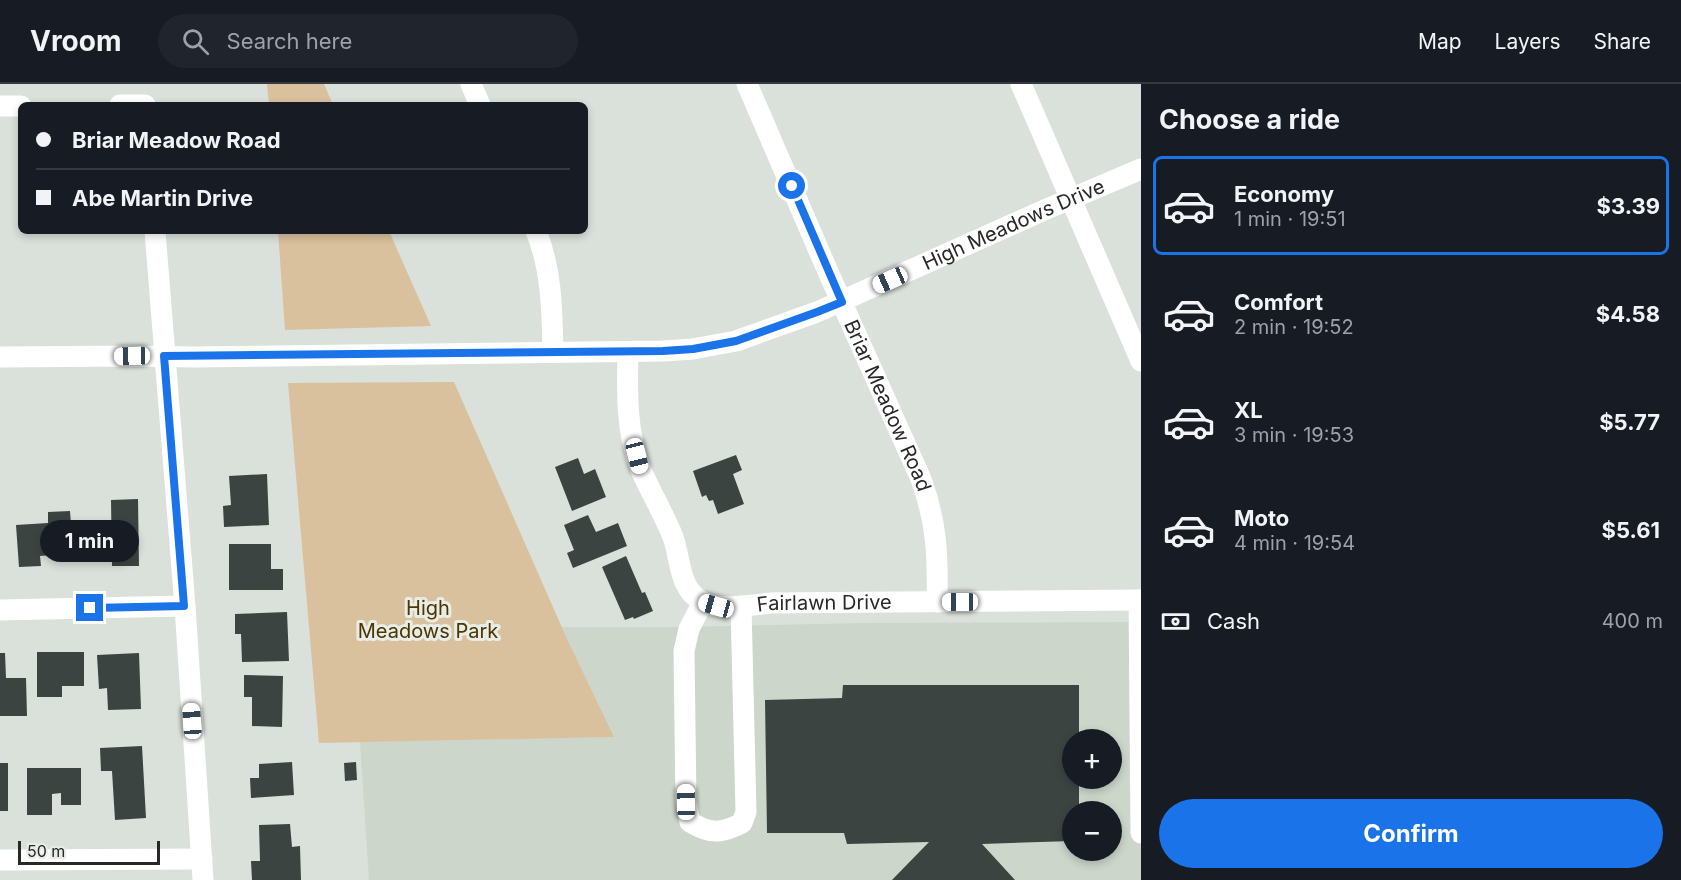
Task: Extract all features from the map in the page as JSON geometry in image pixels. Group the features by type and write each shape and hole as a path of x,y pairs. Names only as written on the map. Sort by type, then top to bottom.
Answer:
{"street":[{"path":"143,84 145,102"},
{"path":"471,84 479,102"},
{"name":"Briar Meadow Road","path":"747,84 930,503 937,542 937,602"},
{"path":"1021,84 1141,361"},
{"path":"0,106 18,106"},
{"name":"High Meadows Drive","path":"0,357 628,352 673,351 714,346 736,341 842,302 1141,169"},
{"path":"155,234 203,880"},
{"path":"537,234 549,279 553,352"},
{"path":"628,352 629,421 640,468 673,539 682,576 695,596 703,602 689,629 684,651 686,802 690,822 703,830 729,830 742,824 746,812 741,606"},
{"path":"1140,600 1141,833"},
{"name":"Fairlawn Drive","path":"703,602 716,606 741,606 771,603 1140,600"},
{"path":"0,610 184,606"},
{"path":"0,860 202,859"}],"shaded area":[{"path":"1141,622 1141,880 369,880 360,742 613,737 561,627 866,623"}],"green space":[{"path":"267,84 324,84 332,102 269,102"},
{"path":"278,234 390,234 431,326 285,330"},
{"name":"High Meadows Park","path":"454,382 567,639 614,737 319,743 288,383"}],"building":[{"path":"736,455 742,470 733,474 744,504 718,514 713,500 709,501 706,495 702,497 693,471"},
{"path":"578,458 584,474 595,469 606,497 572,511 555,467"},
{"path":"267,474 269,525 224,527 223,506 231,505 229,476"},
{"path":"138,499 139,566 112,566 111,500"},
{"path":"70,511 73,551 53,552 53,555 40,556 41,566 19,567 16,525 48,523 48,512"},
{"path":"588,515 596,532 618,523 627,546 573,568 567,553 574,550 564,525"},
{"path":"229,544 271,544 271,569 283,569 283,590 229,590"},
{"path":"626,556 642,593 645,592 653,611 634,619 633,617 625,620 602,567"},
{"path":"287,612 289,661 242,662 241,634 235,634 235,614"},
{"path":"37,652 84,652 84,686 62,686 62,697 37,697"},
{"path":"0,653 5,653 6,678 26,678 27,716 0,716"},
{"path":"139,653 141,709 108,710 107,688 99,689 97,655"},
{"path":"244,675 283,676 282,727 252,726 252,697 244,697"},
{"path":"843,685 1079,685 1079,729 1062,729 1062,789 1079,789 1079,801 1062,801 1062,841 982,844 1015,880 892,880 929,842 847,844 844,833 767,833 765,700 842,698"},
{"path":"142,746 146,818 115,820 112,771 101,771 100,748"},
{"path":"292,762 294,795 251,798 250,778 259,778 259,764"},
{"path":"356,762 357,780 345,781 344,763"},
{"path":"0,763 8,763 8,811 0,811"},
{"path":"27,768 81,768 81,805 61,805 61,793 52,794 52,815 27,815"},
{"path":"290,824 292,847 300,846 301,880 252,880 251,861 260,861 259,825"}],"route":[{"path":"90,608 184,606 164,356 663,351 693,349 736,341 842,302 792,186"}]}
